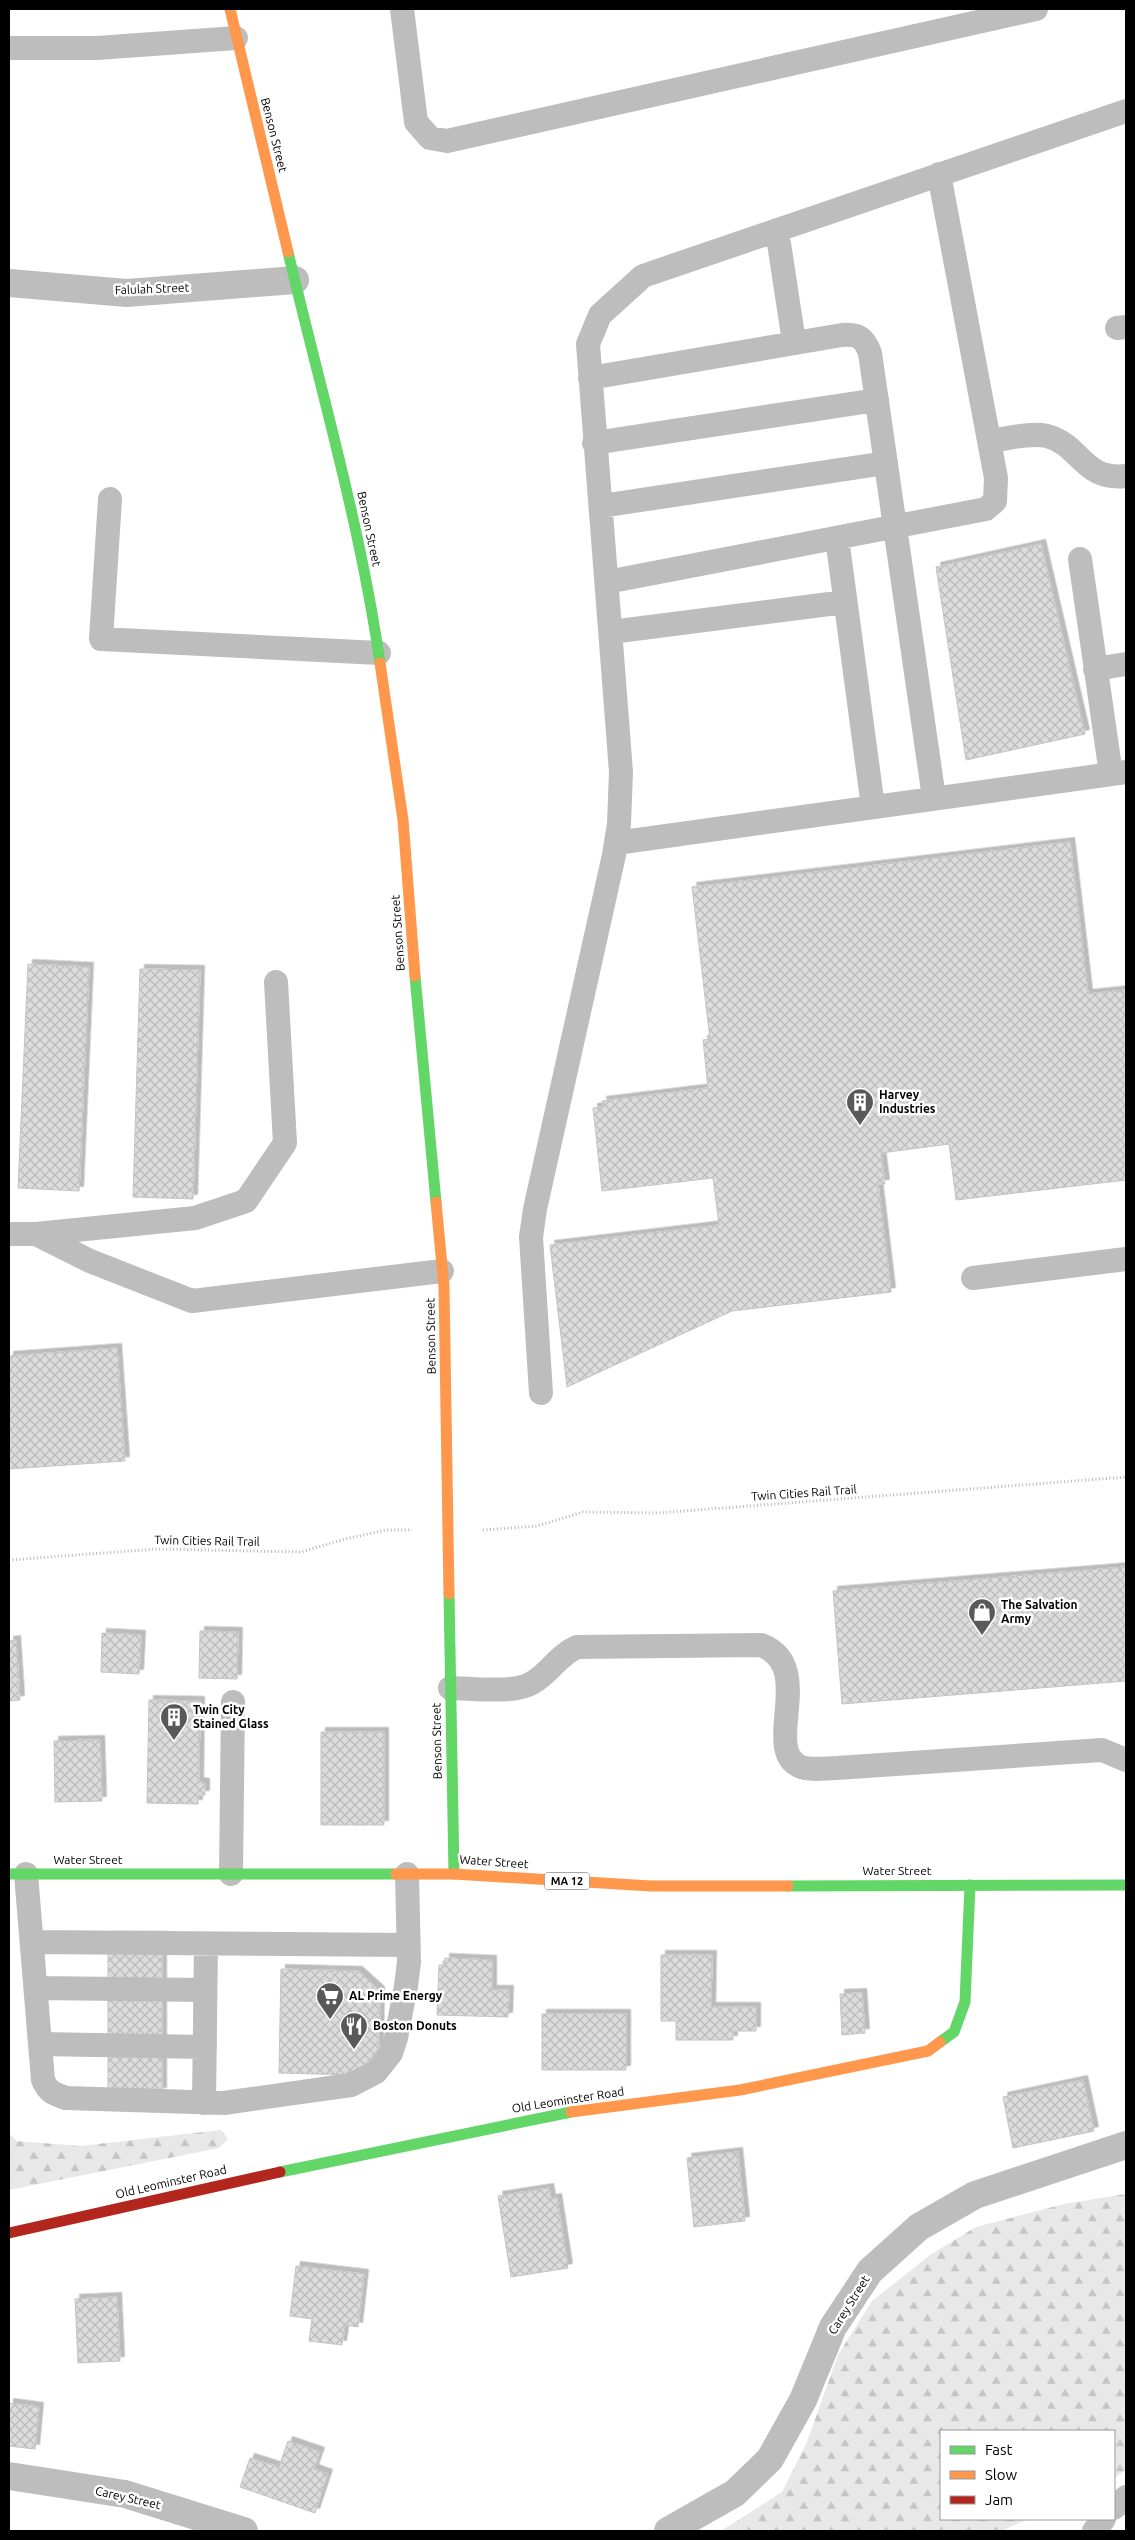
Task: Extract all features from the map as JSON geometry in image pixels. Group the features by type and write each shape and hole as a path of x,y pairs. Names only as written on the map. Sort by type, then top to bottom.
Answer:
{"main road":[{"name":"Benson Street","path":"230,9 336,441 372,607 403,820 420,1047 442,1271 454,1874"},
{"name":"Water Street","path":"18,1874 454,1874 651,1886 1126,1885"},
{"name":"Old Leominster Road","path":"9,2233 340,2159 555,2114 740,2090 928,2051 954,2032 965,2002 970,1885"}],"street":[{"name":"Falulah Street","path":"9,283 127,293 295,280"},
{"name":"Carey Street","path":"668,2531 735,2493 770,2459 803,2400 833,2327 870,2271 919,2227 975,2196 1126,2145"},
{"name":"Carey Street","path":"9,2476 125,2494 244,2531"}],"lane":[{"path":"402,9 416,122 430,138 447,141 1036,9"},
{"path":"9,48 97,48 236,38"},
{"path":"541,1394 531,1237 534,1209 616,843 621,772 601,506 594,443 588,344 600,315 643,276 1126,111"},
{"path":"607,582 986,509 995,501 996,478 939,174"},
{"path":"777,230 794,342"},
{"path":"590,378 794,342 857,334 866,341 870,353 896,526 934,798"},
{"path":"594,443 877,400"},
{"path":"989,441 1033,435 1048,436 1066,446 1095,473 1112,478 1126,476"},
{"path":"601,506 886,463"},
{"path":"110,499 101,639 379,653"},
{"path":"837,538 873,807"},
{"path":"616,843 1118,773 1095,669 1080,559"},
{"path":"611,632 845,602"},
{"path":"1095,669 1126,664"},
{"path":"9,1234 36,1234 195,1218 246,1201 285,1143 276,982"},
{"path":"36,1234 90,1261 192,1301 442,1271"},
{"path":"973,1278 1126,1259"},
{"path":"450,1688 523,1687 546,1673 565,1653 577,1647 761,1645 778,1654 787,1669 786,1748 793,1762 799,1766 837,1768 1102,1750 1126,1760"},
{"path":"231,1874 233,1702"},
{"path":"18,1874 32,1942 43,2080 46,2089 66,2098 204,2102 249,2101 351,2086 376,2072 388,2059 396,2038 409,1962 407,1874"},
{"path":"32,1942 408,1945"},
{"path":"204,2102 206,1944"},
{"path":"36,1988 205,1990"},
{"path":"40,2044 205,2048"},
{"path":"1115,2507 1126,2497"},
{"path":"1094,2531 1103,2520"}],"path":[{"name":"Twin Cities Rail Trail","path":"484,1530 537,1526 583,1512 658,1513 1126,1477"},
{"name":"Twin Cities Rail Trail","path":"9,1560 157,1549 301,1552 345,1538 386,1530 402,1530"}],"green space":[{"path":"221,2130 228,2139 219,2148 9,2190 9,2133 17,2141 80,2146"},
{"path":"1126,2194 1126,2470 1115,2477 1115,2430 940,2430 940,2520 1026,2520 1001,2531 721,2531 782,2492 807,2442 838,2355 872,2301 930,2255 976,2227 1064,2204"}],"building":[{"path":"1041,544 1085,734 966,760 936,567"},
{"name":"Harvey Industries","path":"1070,842 1088,994 1126,990 1126,1180 956,1200 949,1144 881,1153 885,1184 878,1184 891,1292 732,1311 567,1387 550,1245 719,1225 713,1178 602,1191 593,1108 603,1107 602,1101 708,1088 703,1040 710,1039 692,887"},
{"path":"28,964 89,967 79,1191 18,1188"},
{"path":"140,969 200,970 193,1199 133,1197"},
{"path":"117,1348 125,1461 9,1469 9,1356"},
{"name":"The Salvation Army","path":"1126,1567 1126,1681 842,1704 833,1591"},
{"path":"200,1631 238,1632 237,1679 199,1678"},
{"path":"102,1633 141,1635 139,1674 101,1672"},
{"path":"16,1640 20,1700 9,1701 9,1641"},
{"name":"Twin City Stained Glass","path":"149,1700 200,1701 199,1782 205,1783 205,1795 198,1795 198,1804 147,1803"},
{"path":"321,1732 384,1732 384,1825 321,1825"},
{"path":"100,1740 102,1801 55,1802 54,1741"},
{"path":"108,1936 162,1936 162,2092 108,2092"},
{"path":"661,1955 712,1955 711,2007 756,2007 756,2031 733,2031 733,2040 676,2040 676,2021 661,2021"},
{"path":"445,1958 492,1960 492,1990 509,1990 508,2017 437,2015 439,1965 445,1965"},
{"name":"AL Prime Energy","path":"281,1969 358,1971 380,1991 379,2048 356,2075 279,2073"},
{"path":"862,1993 865,2033 842,2035 840,1994"},
{"path":"542,2014 626,2014 626,2070 542,2070"},
{"path":"1083,2080 1094,2131 1013,2148 1003,2097"},
{"path":"738,2152 745,2221 694,2227 687,2158"},
{"path":"549,2188 551,2199 557,2198 568,2268 511,2277 498,2196"},
{"path":"296,2266 364,2274 358,2327 345,2325 342,2345 309,2341 312,2319 290,2316"},
{"path":"117,2297 120,2361 78,2363 75,2299"},
{"path":"9,2403 39,2407 35,2449 9,2446"},
{"path":"288,2441 320,2452 314,2469 328,2474 315,2513 240,2487 250,2458 279,2467"}],"traffic: fast":[{"path":"288,252 351,507 372,611 380,663"},
{"path":"415,976 436,1202"},
{"path":"449,1594 454,1874"},
{"path":"9,1874 396,1874"},
{"path":"940,2042 954,2032 965,2002 970,1885"},
{"path":"788,1886 1126,1885"},
{"path":"280,2172 571,2112"}],"traffic: slow":[{"path":"230,9 288,252"},
{"path":"380,663 403,820 415,976"},
{"path":"436,1202 444,1287 449,1594"},
{"path":"396,1874 454,1874 651,1886 788,1886"},
{"path":"571,2112 740,2090 928,2051 940,2042"}],"traffic: jam":[{"path":"9,2233 280,2172"}],"place":[{"name":"Harvey Industries","path":"860,1126"},
{"name":"The Salvation Army","path":"982,1636"},
{"name":"Twin City Stained Glass","path":"174,1741"},
{"name":"AL Prime Energy","path":"330,2020"},
{"name":"Boston Donuts","path":"354,2050"}]}
